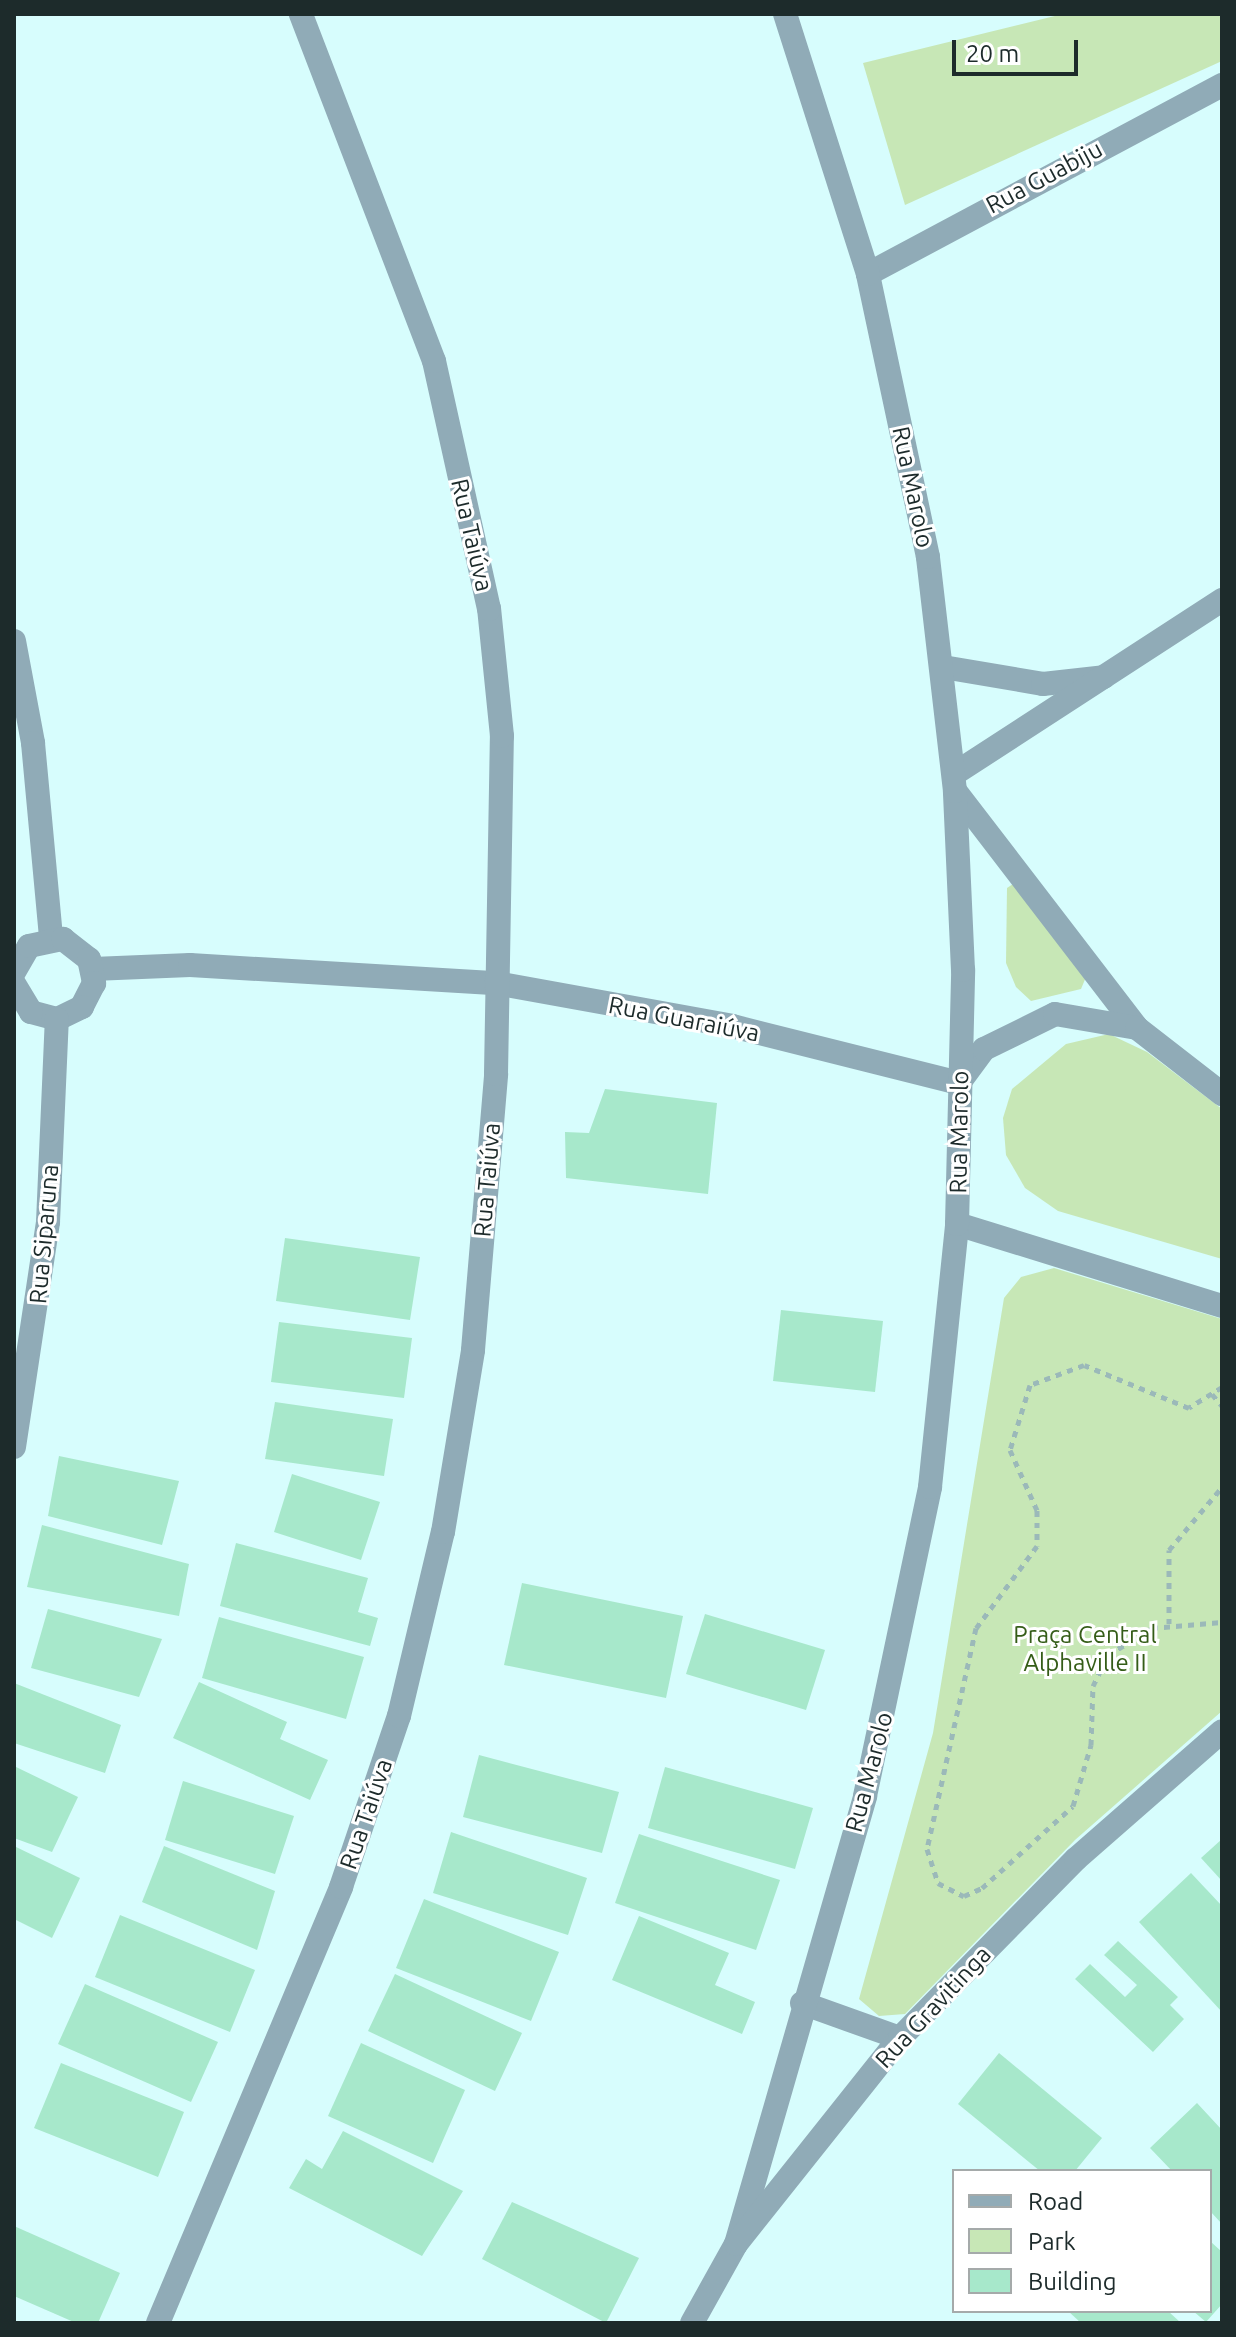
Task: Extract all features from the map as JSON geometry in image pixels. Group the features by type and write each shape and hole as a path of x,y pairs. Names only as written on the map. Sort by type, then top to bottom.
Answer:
{"street":[{"name":"Rua Taiúva","path":"158,2323 318,1945 399,1716 443,1532 473,1350 496,983 502,736 489,609 434,361 301,14"},
{"name":"Rua Marolo","path":"736,2244 903,1636 930,1487 957,1224 959,1083 954,783 928,557 868,274 785,14"},
{"name":"Rua Guabiju","path":"868,274 1222,85"},
{"path":"1222,600 1106,676 954,783 1137,1028 1222,1094"},
{"path":"14,641 39,787 51,938"},
{"path":"943,667 1043,684 1106,676"},
{"path":"14,972 29,946 51,938 73,943 93,969 90,996 57,1019 31,1012 14,984"},
{"name":"Rua Guaraiúva","path":"93,969 190,965 496,983 732,1026 959,1083"},
{"path":"959,1083 984,1049 1055,1014 1137,1028"},
{"name":"Rua Siparuna","path":"14,1447 48,1222 57,1019"},
{"path":"957,1224 1222,1306"},
{"name":"Rua Gravitinga","path":"692,2323 736,2244 900,2038 1076,1859 1222,1731"},
{"path":"802,2003 900,2038"}],"path":[{"path":"1222,1387 1189,1408 1169,1405 1084,1365 1030,1385 1010,1450 1037,1510 1037,1546 976,1628 927,1849 938,1883 964,1896 982,1888 1073,1806 1091,1745 1093,1686 1108,1655 1169,1624 1222,1622"},
{"path":"1212,1394 1222,1406"},
{"path":"1169,1624 1169,1550 1222,1487"}],"green space":[{"path":"1063,14 1222,14 1222,61 905,205 863,63"},
{"path":"1013,884 1086,977 1081,989 1031,1001 1016,987 1006,963 1007,888"},
{"path":"1109,1034 1147,1052 1222,1109 1222,1259 1058,1211 1025,1188 1006,1155 1003,1118 1012,1089 1066,1044"},
{"name":"Praça Central Alphaville II","path":"1054,1268 1222,1319 1222,1711 1075,1840 905,2014 879,2016 859,1999 933,1733 1004,1298 1021,1277"}],"building":[{"path":"605,1089 717,1103 708,1194 566,1178 565,1132 589,1133"},
{"path":"285,1238 420,1257 410,1320 276,1301"},
{"path":"781,1310 883,1321 875,1392 773,1381"},
{"path":"279,1322 412,1338 404,1398 271,1382"},
{"path":"275,1402 393,1419 384,1476 265,1459"},
{"path":"59,1456 179,1481 162,1545 48,1516"},
{"path":"292,1474 380,1502 361,1560 274,1532"},
{"path":"42,1525 189,1564 179,1616 27,1587"},
{"path":"236,1543 368,1578 358,1612 378,1618 370,1646 220,1606"},
{"path":"522,1583 683,1616 666,1698 504,1665"},
{"path":"48,1609 162,1639 139,1697 31,1668"},
{"path":"705,1614 825,1650 806,1710 686,1674"},
{"path":"219,1617 364,1657 346,1719 202,1678"},
{"path":"199,1682 287,1722 280,1739 328,1760 310,1800 173,1738"},
{"path":"14,1683 121,1725 105,1773 14,1743"},
{"path":"479,1755 619,1792 602,1853 463,1817"},
{"path":"14,1766 78,1797 52,1852 14,1838"},
{"path":"665,1767 813,1808 795,1869 648,1828"},
{"path":"183,1781 294,1816 275,1874 165,1840"},
{"path":"451,1832 587,1878 568,1935 433,1893"},
{"path":"639,1834 780,1880 756,1950 615,1903"},
{"path":"1222,1839 1222,1881 1201,1858"},
{"path":"14,1846 80,1878 52,1938 14,1919"},
{"path":"164,1846 275,1891 257,1950 142,1902"},
{"path":"1191,1873 1222,1906 1222,2012 1139,1922"},
{"path":"424,1899 559,1952 531,2021 396,1968"},
{"path":"120,1915 255,1970 230,2032 95,1977"},
{"path":"639,1916 729,1953 715,1985 755,2002 742,2034 612,1980"},
{"path":"1118,1941 1178,1997 1170,2005 1184,2019 1153,2052 1075,1979 1090,1964 1125,1997 1137,1985 1104,1955"},
{"path":"395,1974 522,2033 495,2091 368,2031"},
{"path":"85,1984 218,2042 191,2102 58,2044"},
{"path":"361,2043 465,2090 433,2163 328,2116"},
{"path":"999,2053 1102,2138 1077,2169 1038,2169 958,2104"},
{"path":"61,2063 184,2112 158,2177 34,2128"},
{"path":"1197,2103 1222,2130 1222,2224 1212,2213 1212,2169 1170,2169 1150,2148"},
{"path":"343,2131 463,2191 422,2256 289,2188 306,2159 322,2169"},
{"path":"512,2202 639,2258 606,2323 482,2259"},
{"path":"14,2226 120,2273 98,2323 76,2323 14,2296"},
{"path":"1212,2243 1222,2252 1222,2304 1206,2322 1195,2313 1212,2313"},
{"path":"1070,2313 1170,2313 1181,2323 1081,2323"}]}
